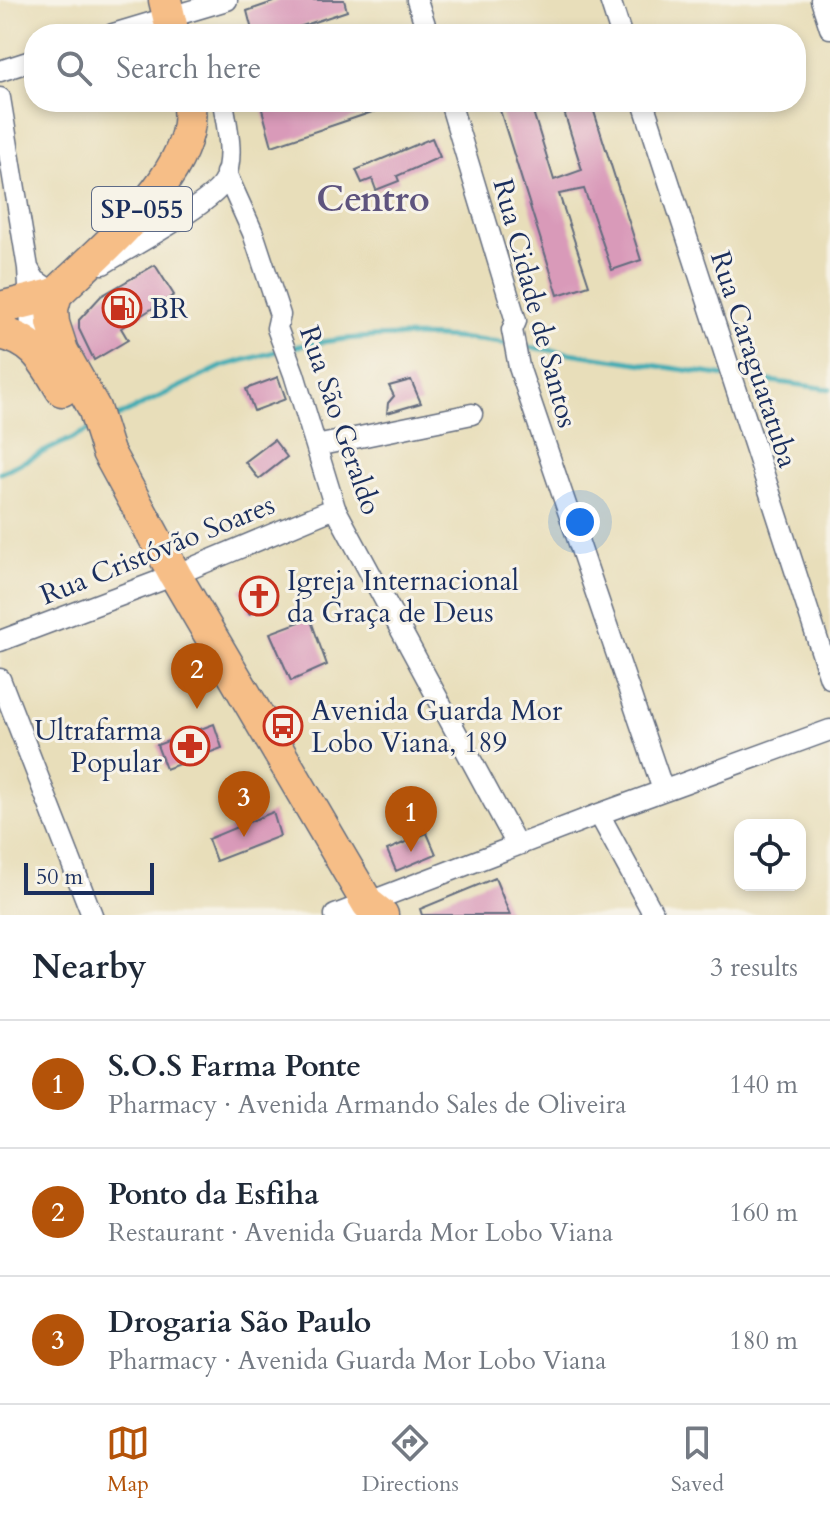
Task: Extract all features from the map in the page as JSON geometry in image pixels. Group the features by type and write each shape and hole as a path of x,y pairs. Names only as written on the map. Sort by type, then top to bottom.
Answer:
{"main road":[{"name":"SP-055","path":"26,321 155,196 173,169 182,148 191,112"},
{"path":"26,321 45,362 86,413 175,575 373,911"}],"street":[{"path":"175,21 227,0"},
{"path":"417,0 425,24"},
{"path":"610,0 618,24"},
{"path":"821,0 830,28"},
{"path":"0,71 24,63"},
{"path":"0,98 28,268 26,321"},
{"path":"26,321 217,192 226,173 229,146 224,112"},
{"name":"Rua Cidade de Santos","path":"453,112 516,321 512,330 519,367 663,790"},
{"name":"Rua Caraguatatuba","path":"646,112 830,678"},
{"name":"Rua São Geraldo","path":"226,173 253,233 280,315 277,328 335,508 517,845"},
{"path":"26,321 35,280 28,268"},
{"path":"316,446 472,414"},
{"name":"Rua Cristóvão Soares","path":"0,641 175,575 335,508"},
{"path":"0,679 8,722 92,915"},
{"path":"335,915 373,911 517,845 663,790 827,736"},
{"path":"599,814 654,915"}],"building":[{"path":"279,0 344,0 347,11 308,24 250,24 247,11"},
{"path":"263,112 372,112 272,146"},
{"path":"501,112 533,112 554,180 582,170 564,112 594,112 641,260 612,270 584,189 559,194 589,285 558,295"},
{"path":"432,138 440,157 397,176 399,181 376,190 372,179 362,183 356,170"},
{"name":"BR","path":"155,265 174,295 121,328 128,340 94,360 79,329 79,320 101,296"},
{"path":"278,377 286,399 254,411 246,389"},
{"path":"411,380 421,403 387,413 388,403 394,396 389,386"},
{"path":"274,440 287,457 259,479 245,462"},
{"name":"Igreja Internacional da Graça de Deus","path":"267,579 278,603 249,614 240,589"},
{"path":"310,618 327,665 291,681 270,633"},
{"name":"Ultrafarma Popular","path":"214,724 222,748 166,769 157,745"},
{"path":"273,812 280,836 216,861 208,839"},
{"path":"427,833 436,854 396,871 387,850"},
{"path":"495,878 510,915 422,915 420,909"}],"waterway":[{"path":"288,348 343,339 398,336 508,344"},
{"path":"522,346 726,376"},
{"path":"111,420 223,366 278,351"},
{"path":"740,377 830,389"},
{"path":"0,473 91,429"}],"place":[{"name":"BR","path":"122,308"},
{"name":"Igreja Internacional da Graça de Deus","path":"259,596"},
{"name":"Ponto da Esfiha","path":"197,709"},
{"name":"Avenida Guarda Mor Lobo Viana, 189","path":"283,726"},
{"name":"Ultrafarma Popular","path":"190,746"},
{"name":"Drogaria São Paulo","path":"244,837"},
{"name":"S.O.S Farma Ponte","path":"411,852"}],"district":[{"name":"Centro","path":"373,198"}]}
